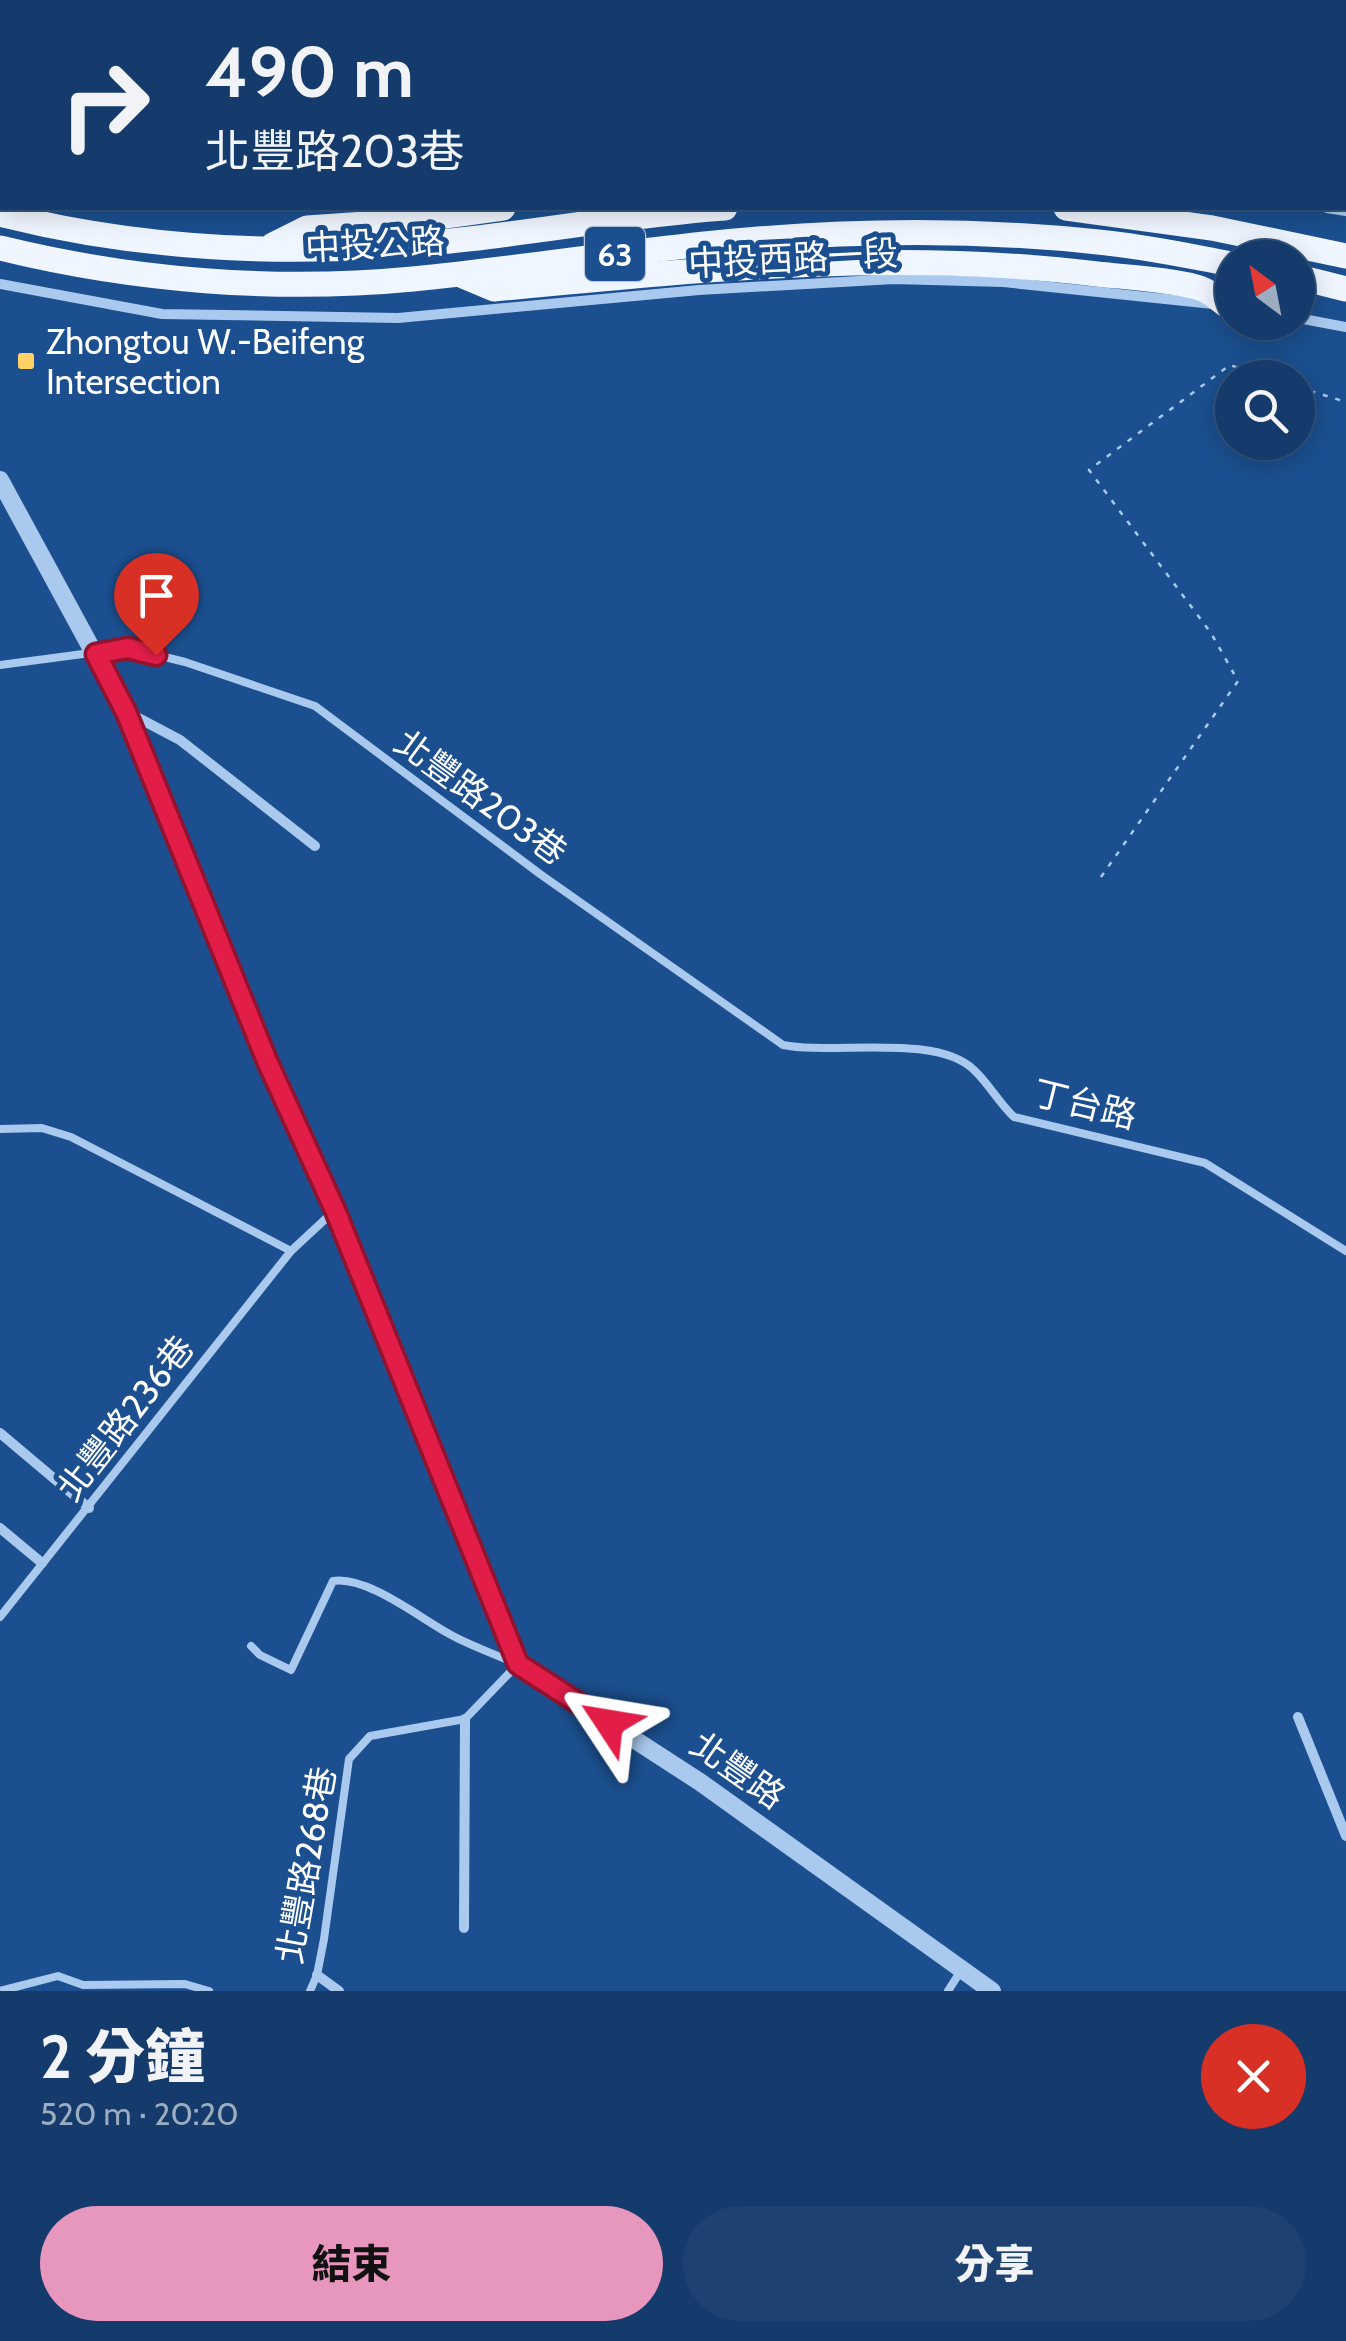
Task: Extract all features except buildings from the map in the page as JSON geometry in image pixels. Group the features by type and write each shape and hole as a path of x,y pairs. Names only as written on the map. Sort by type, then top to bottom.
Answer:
{"main road":[{"path":"268,248 308,228 409,222 490,210"},
{"name":"中投公路","path":"0,214 123,238 268,248 378,247 707,210"},
{"path":"1081,210 1212,228 1346,256"},
{"name":"中投公路","path":"0,248 126,272 232,282 344,283 459,274 758,239 948,232 1098,242 1215,261"},
{"path":"459,274 494,288 778,265 888,260 974,262 1202,289 1215,297"},
{"path":"1315,281 1346,288"}],"street":[{"name":"中投西路一段","path":"0,284 91,303 181,314 398,318 698,290 894,279 1002,282 1215,304"},
{"path":"1315,321 1346,327"},
{"path":"0,480 126,712 267,1061 335,1210 518,1664"},
{"path":"126,712 180,740 315,846"},
{"path":"0,1433 89,1508"},
{"path":"0,1528 42,1564"},
{"name":"北豐路","path":"518,1664 700,1782 992,1991"},
{"path":"1298,1717 1346,1836"},
{"path":"464,1928 465,1719"},
{"path":"317,1975 339,1991"}],"lane":[{"name":"北豐路203巷","path":"0,665 128,648 184,662 315,706 408,779 482,828 723,1004 783,1045 809,1050"},
{"name":"丁台路","path":"809,1050 880,1045 942,1054 972,1067 1014,1118 1206,1163 1346,1252"},
{"path":"0,1129 42,1128 70,1137 291,1251"},
{"name":"北豐路236巷","path":"0,1617 291,1251 335,1210"},
{"path":"252,1646 291,1670 334,1581 343,1580 392,1598 456,1638 518,1664 465,1719"},
{"name":"北豐路268巷","path":"310,1991 317,1975 349,1760 370,1736 465,1719"},
{"path":"948,1991 962,1969"},
{"path":"0,1991 58,1976 84,1986 186,1984 210,1991"}],"path":[{"path":"1101,877 1238,681 1211,633 1090,470 1215,377"},
{"path":"1315,392 1346,402"}],"place":[{"name":"Zhongtou W.-Beifeng Intersection","path":"26,361"}],"route":[{"path":"156,655 128,648 96,654 126,712 267,1061 335,1210 518,1664 609,1723"}]}
